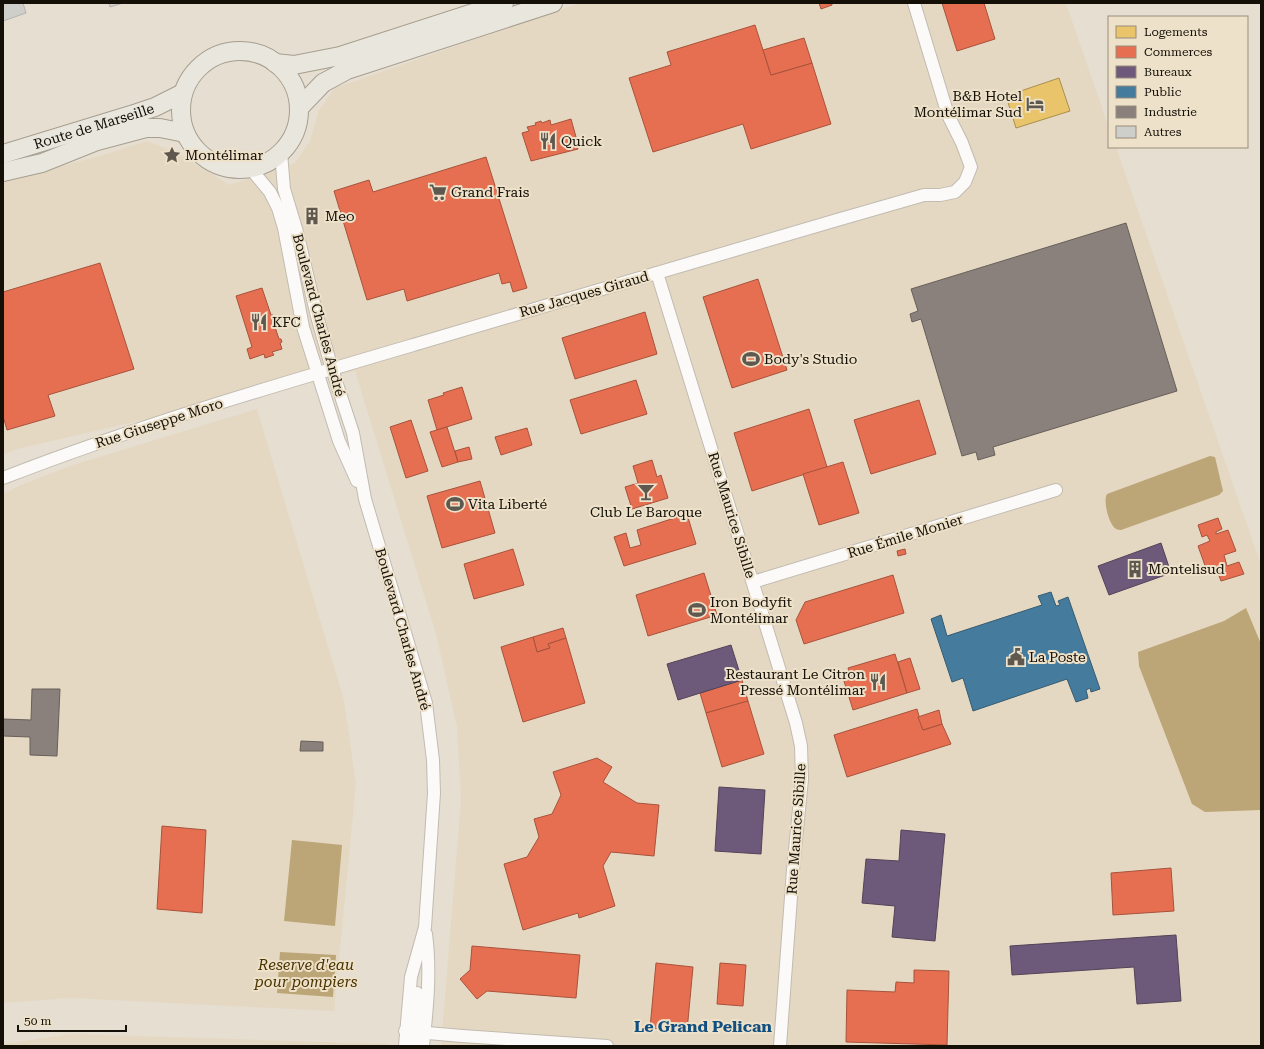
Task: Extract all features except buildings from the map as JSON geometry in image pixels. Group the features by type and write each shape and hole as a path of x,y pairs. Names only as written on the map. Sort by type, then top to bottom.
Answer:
{"main road":[{"path":"275,63 294,65 340,56 504,3"},
{"path":"299,108 323,83 347,70 553,3"},
{"path":"227,52 251,52 275,63 288,75 296,91 299,108 295,131 287,147 272,160 251,169 237,170 224,168 214,164 197,151 185,134 181,120 180,106 183,92 188,81 195,71 204,63 215,56 227,52"},
{"name":"Route de Marseille","path":"3,154 155,107 183,92"},
{"name":"Route de Marseille","path":"3,172 42,163 97,141 146,128 160,128 185,134"}],"street":[{"name":"Rue Jacques Giraud","path":"324,371 924,195 940,195 955,192 965,182 971,167 962,143 948,115 914,3"},
{"name":"Boulevard Charles André","path":"281,153 284,189 302,253 317,316 324,371 339,442 365,499"},
{"name":"Boulevard Charles André","path":"251,169 270,192 278,208 284,228 303,327 353,434 365,499 426,703 430,731 434,793 425,927 412,977 418,988 415,1031 423,1046"},
{"name":"Rue Maurice Sibille","path":"657,273 796,723 802,759 802,780 793,870 780,1046"},
{"name":"Rue Giuseppe Moro","path":"3,478 87,446 189,412 324,371"},
{"name":"Rue Émile Monier","path":"753,582 1056,490"},
{"name":"Boulevard Charles André","path":"405,1046 415,1031 428,980 428,948 425,927"},
{"path":"414,1046 415,1031 462,1036 607,1046"}],"shaded area":[{"path":"580,3 1066,3 1108,125 1108,148 1116,148 1261,565 1261,1046 441,1046 461,800 457,727 436,634 355,371 17,449 3,455 3,182 103,155 147,141 180,154 229,185 295,163 310,141 319,110 335,88"},
{"path":"257,409 344,700 356,784 334,1011 71,998 3,1003 3,494 21,485 73,465"},
{"path":"72,1034 390,1044 390,1046 3,1046 3,1044"}],"water":[{"path":"1210,456 1215,457 1223,491 1219,495 1121,530 1113,526 1109,519 1107,510 1107,494"},
{"path":"1246,608 1261,644 1261,810 1205,812 1192,804 1139,666 1138,652 1224,621"},
{"path":"292,840 342,845 335,926 284,921"},
{"name":"Reserve d'eau pour pompiers","path":"280,952 336,955 333,997 277,993"}],"place":[{"name":"B&B Hotel Montélimar Sud","path":"1035,104"},
{"name":"Quick","path":"548,141"},
{"name":"Montélimar","path":"172,155"},
{"name":"Grand Frais","path":"438,192"},
{"name":"Meo","path":"312,216"},
{"name":"KFC","path":"259,322"},
{"name":"Body's Studio","path":"751,359"},
{"name":"Club Le Baroque","path":"646,492"},
{"name":"Vita Liberté","path":"455,504"},
{"name":"Montelisud","path":"1135,569"},
{"name":"Iron Bodyfit Montélimar","path":"697,610"},
{"name":"La Poste","path":"1016,657"},
{"name":"Restaurant Le Citron Pressé Montélimar","path":"878,682"}],"district":[{"name":"Le Grand Pelican","path":"703,1026"}]}
